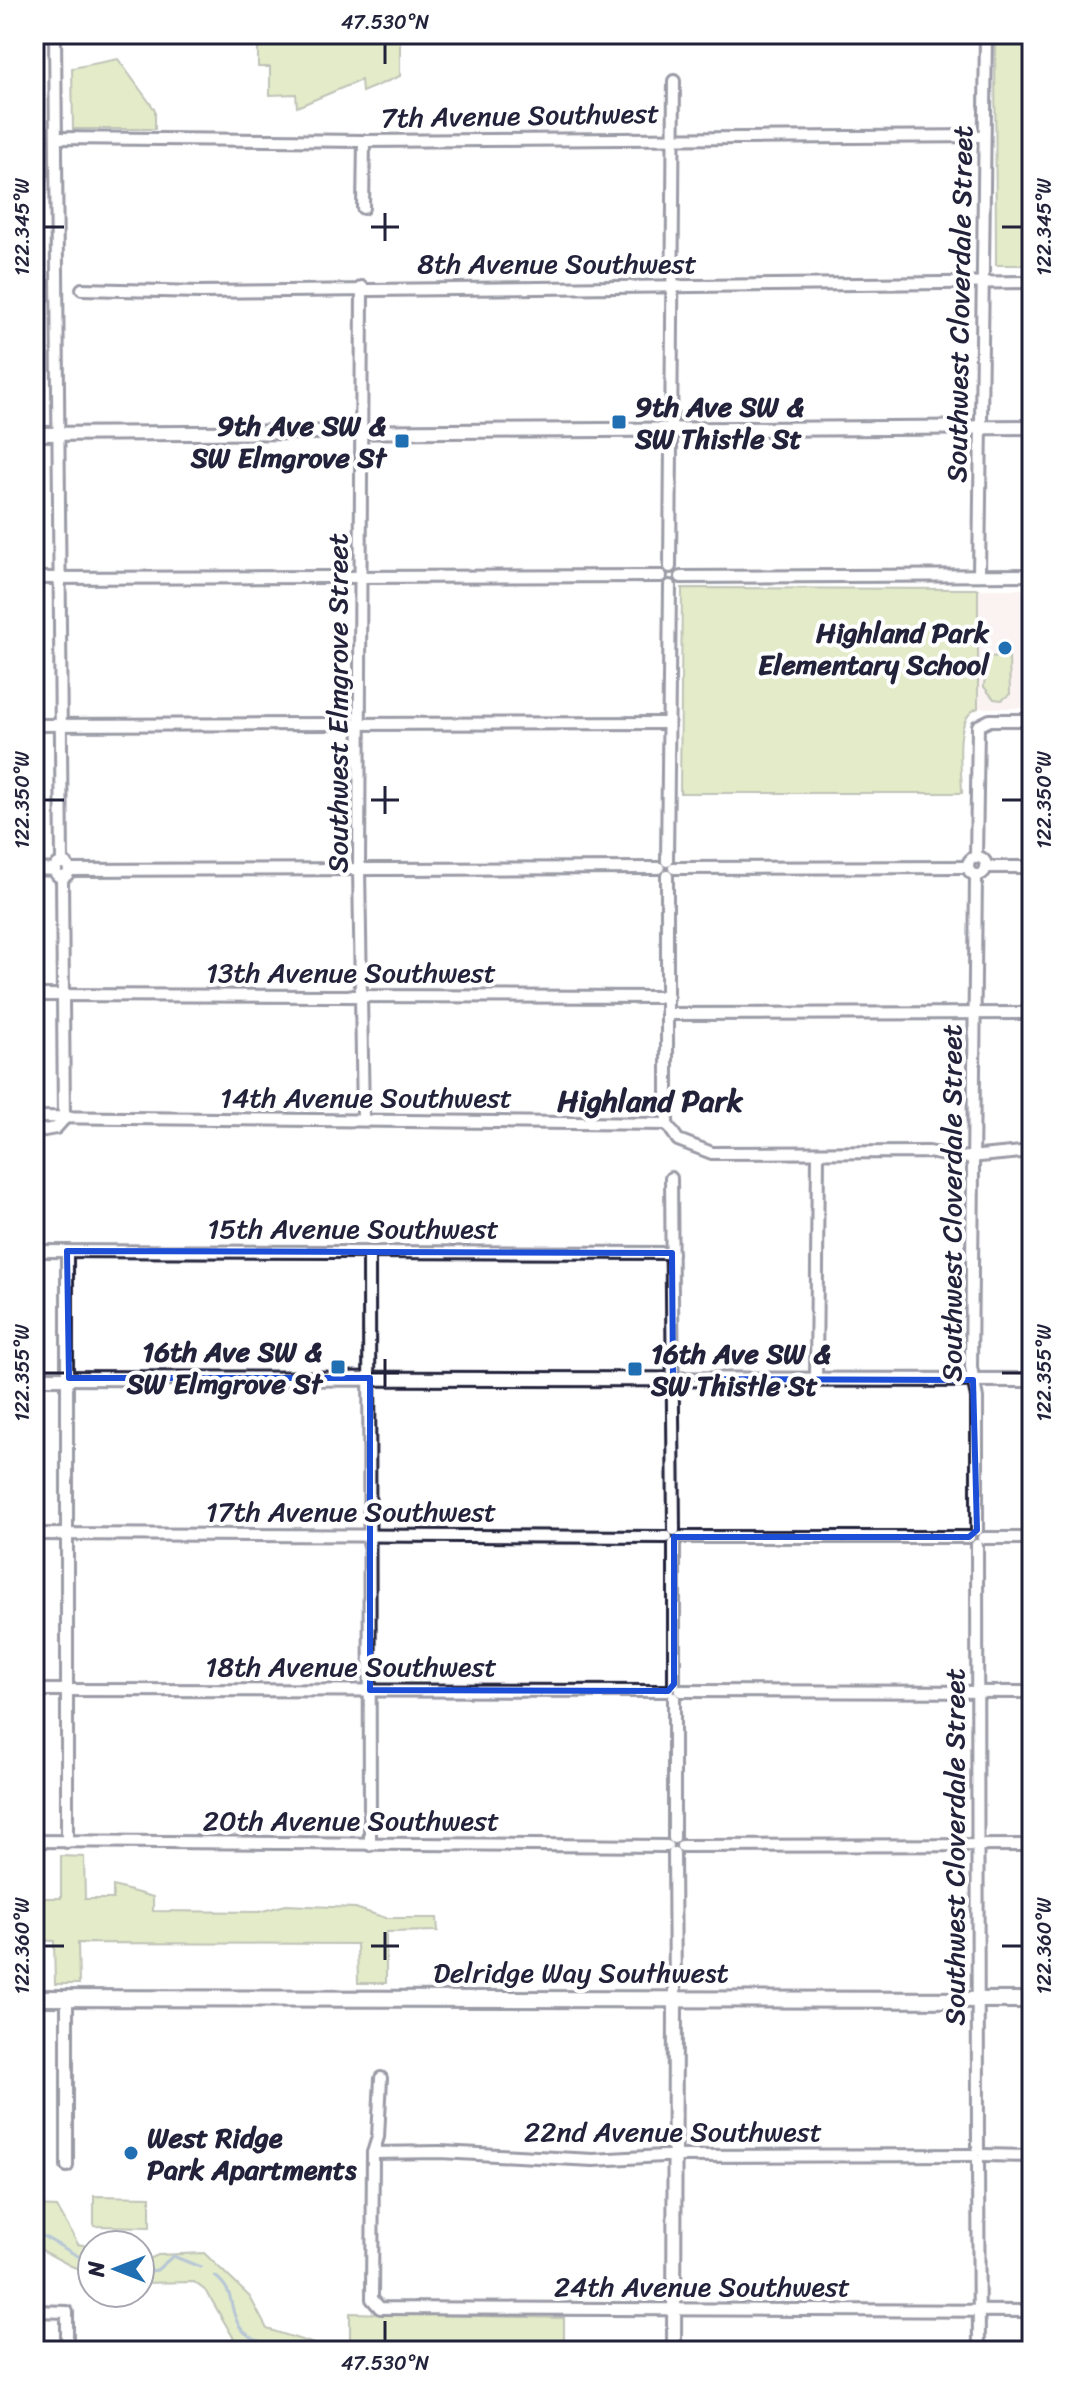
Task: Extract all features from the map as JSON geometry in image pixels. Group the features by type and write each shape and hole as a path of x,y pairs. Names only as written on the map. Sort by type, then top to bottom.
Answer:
{"main road":[{"name":"Delridge Way Southwest","path":"34,1998 1032,2000"}],"street":[{"path":"55,34 64,1119"},
{"name":"Southwest Cloverdale Street","path":"979,575 986,34"},
{"path":"34,578 661,576 670,567 674,81"},
{"name":"7th Avenue Southwest","path":"56,138 364,141 984,136"},
{"path":"363,208 364,141"},
{"name":"8th Avenue Southwest","path":"82,289 200,292 362,287 983,285 1032,282"},
{"name":"Southwest Elmgrove Street","path":"362,287 359,868 363,1120"},
{"path":"34,434 1032,427"},
{"path":"670,567 678,569 681,577"},
{"path":"681,577 1032,575"},
{"path":"661,576 670,586 667,1124 678,1140 712,1153 818,1155 929,1152 973,1158 1032,1151"},
{"path":"670,586 676,585 681,577"},
{"name":"Southwest Cloverdale Street","path":"979,2351 977,1398 973,1380 976,732 982,723 1032,720"},
{"path":"34,725 668,723"},
{"path":"34,869 973,867 983,860 985,867 1032,867"},
{"name":"13th Avenue Southwest","path":"34,995 668,997"},
{"path":"668,1014 1032,1013"},
{"name":"14th Avenue Southwest","path":"34,1117 667,1124"},
{"name":"14th Avenue Southwest","path":"34,1132 56,1128 64,1119"},
{"path":"816,1379 818,1155"},
{"path":"671,1178 674,2351"},
{"name":"15th Avenue Southwest","path":"34,1251 672,1253"},
{"path":"67,1251 67,1842"},
{"path":"369,1252 370,1845"},
{"path":"34,1378 1032,1380"},
{"name":"17th Avenue Southwest","path":"34,1534 1032,1538"},
{"name":"18th Avenue Southwest","path":"34,1690 1032,1692"},
{"name":"20th Avenue Southwest","path":"34,1841 370,1845 1032,1845"},
{"path":"67,1998 67,2166"},
{"path":"373,2153 378,2137 381,2078"},
{"name":"22nd Avenue Southwest","path":"373,2153 440,2152 559,2160 674,2156 1032,2156"},
{"name":"24th Avenue Southwest","path":"373,2153 374,2303 380,2308 1032,2311"},
{"path":"34,2311 67,2312 67,2351"}],"highlighted area":[{"path":"67,1251 672,1253 673,1379 973,1380 977,1530 969,1537 674,1537 674,1684 668,1691 370,1690 370,1378 69,1378"}],"shaded area":[{"name":"Highland Park Elementary School","path":"978,589 1032,589 1032,708 978,708"}],"green space":[{"path":"258,34 400,34 400,76 362,92 361,80 297,107 296,94 270,95 270,67 258,67"},
{"path":"995,34 1032,34 1032,265 996,265"},
{"path":"118,59 155,110 155,129 73,129 72,68"},
{"path":"682,588 978,589 978,708 970,714 962,733 962,793 680,793"},
{"path":"1009,656 1010,694 1002,700 994,699 984,687 986,657"},
{"path":"61,1856 84,1857 85,1899 113,1899 113,1886 153,1897 153,1911 259,1912 286,1905 355,1908 386,1918 437,1918 438,1931 386,1932 386,1983 358,1983 357,1944 78,1943 79,1984 55,1984 54,1941 34,1940 34,1898 61,1898"},
{"path":"94,2196 150,2197 150,2227 94,2226"},
{"path":"34,2206 57,2207 76,2240 76,2268 71,2266 34,2246"},
{"path":"204,2253 250,2297 267,2329 336,2351 241,2351 207,2292 194,2282 156,2283 158,2255"},
{"path":"350,2313 564,2318 564,2351 350,2351"}],"waterway":[{"path":"34,2231 76,2255"},
{"path":"156,2270 173,2256 200,2267"},
{"path":"215,2276 226,2288 236,2320 244,2332 286,2351"}],"place":[{"name":"9th Ave SW & SW Thistle St","path":"619,422"},
{"name":"9th Ave SW & SW Elmgrove St","path":"402,441"},
{"name":"Highland Park Elementary School","path":"1005,648"},
{"name":"16th Ave SW & SW Elmgrove St","path":"338,1367"},
{"name":"16th Ave SW & SW Thistle St","path":"635,1369"},
{"name":"West Ridge Park Apartments","path":"131,2153"}],"district":[{"name":"Highland Park","path":"650,1101"}]}
